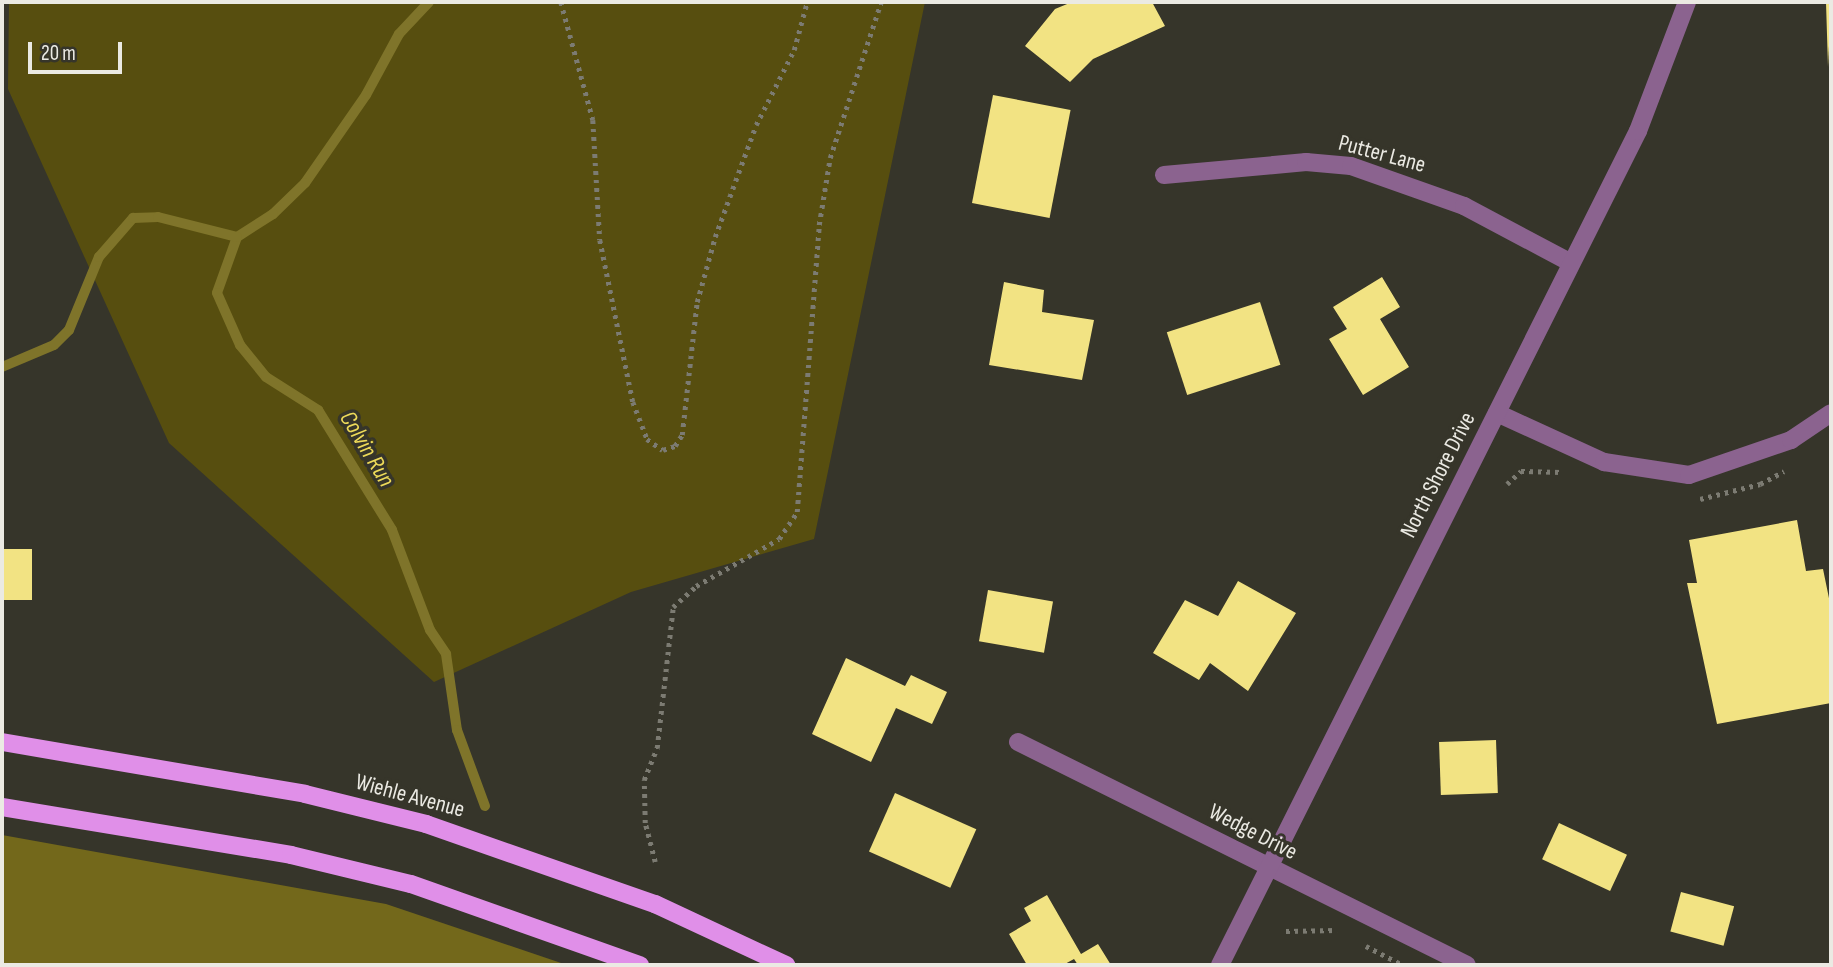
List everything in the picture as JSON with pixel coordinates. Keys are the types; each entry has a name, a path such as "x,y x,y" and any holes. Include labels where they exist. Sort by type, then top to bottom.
{"main road":[{"name":"Wiehle Avenue","path":"2,743 291,791 426,824 655,904 786,965"},
{"path":"2,807 291,855 384,878 522,919 640,965"}],"street":[{"name":"North Shore Drive","path":"1220,965 1638,131 1687,2"},
{"name":"Putter Lane","path":"1164,175 1306,162 1351,166 1464,206 1571,263"},
{"path":"1497,413 1604,462 1689,475 1791,440 1831,412"},
{"name":"Wedge Drive","path":"1018,742 1466,965"}],"path":[{"path":"561,2 593,120 600,240 633,402 647,439 663,450 675,446 682,435 697,302 715,237 756,125 794,50 807,2"},
{"path":"655,862 645,823 644,780 657,748 673,607 696,586 779,538 797,512 828,172 881,2"},
{"path":"1286,931 1334,929 1345,935"},
{"path":"1357,941 1403,965"}],"shaded area":[{"path":"9,2 925,2 814,539 631,592 434,682 169,443 8,89"},
{"path":"2,835 386,904 567,965 2,965"}],"building":[{"path":"1072,2 1152,2 1165,26 1093,59 1070,82 1025,46 1055,9"},
{"path":"1826,2 1831,2 1828,67"},
{"path":"993,95 1071,110 1050,218 972,203"},
{"path":"1382,277 1400,307 1380,319 1409,367 1363,395 1329,339 1347,329 1333,307"},
{"path":"1004,282 1044,290 1042,312 1094,320 1082,380 989,365"},
{"path":"1260,302 1280,365 1187,395 1167,332"},
{"path":"1797,520 1806,571 1823,569 1831,608 1831,703 1717,724 1687,583 1697,583 1689,540"},
{"path":"2,549 32,549 32,600 2,600"},
{"path":"1238,581 1296,613 1248,691 1210,663 1199,680 1153,653 1185,600 1218,616"},
{"path":"988,590 1053,601 1044,653 979,641"},
{"path":"846,658 905,686 911,675 947,692 932,724 896,708 871,762 812,734"},
{"path":"1496,740 1498,793 1441,795 1439,742"},
{"path":"895,793 976,829 950,888 869,851"},
{"path":"1559,823 1627,855 1610,891 1542,859"},
{"path":"1681,892 1734,906 1724,946 1670,932"},
{"path":"1047,895 1081,954 1098,944 1111,965 1078,965 1074,959 1063,965 1027,965 1009,934 1031,921 1024,908"}],"waterway":[{"name":"Colvin Run","path":"429,2 399,34 366,95 305,183 273,214 237,237 217,293 240,345 266,377 318,410 392,530 430,630 446,654 457,730 485,806"},
{"path":"2,367 54,345 69,330 99,257 133,218 158,217 237,237"}]}
